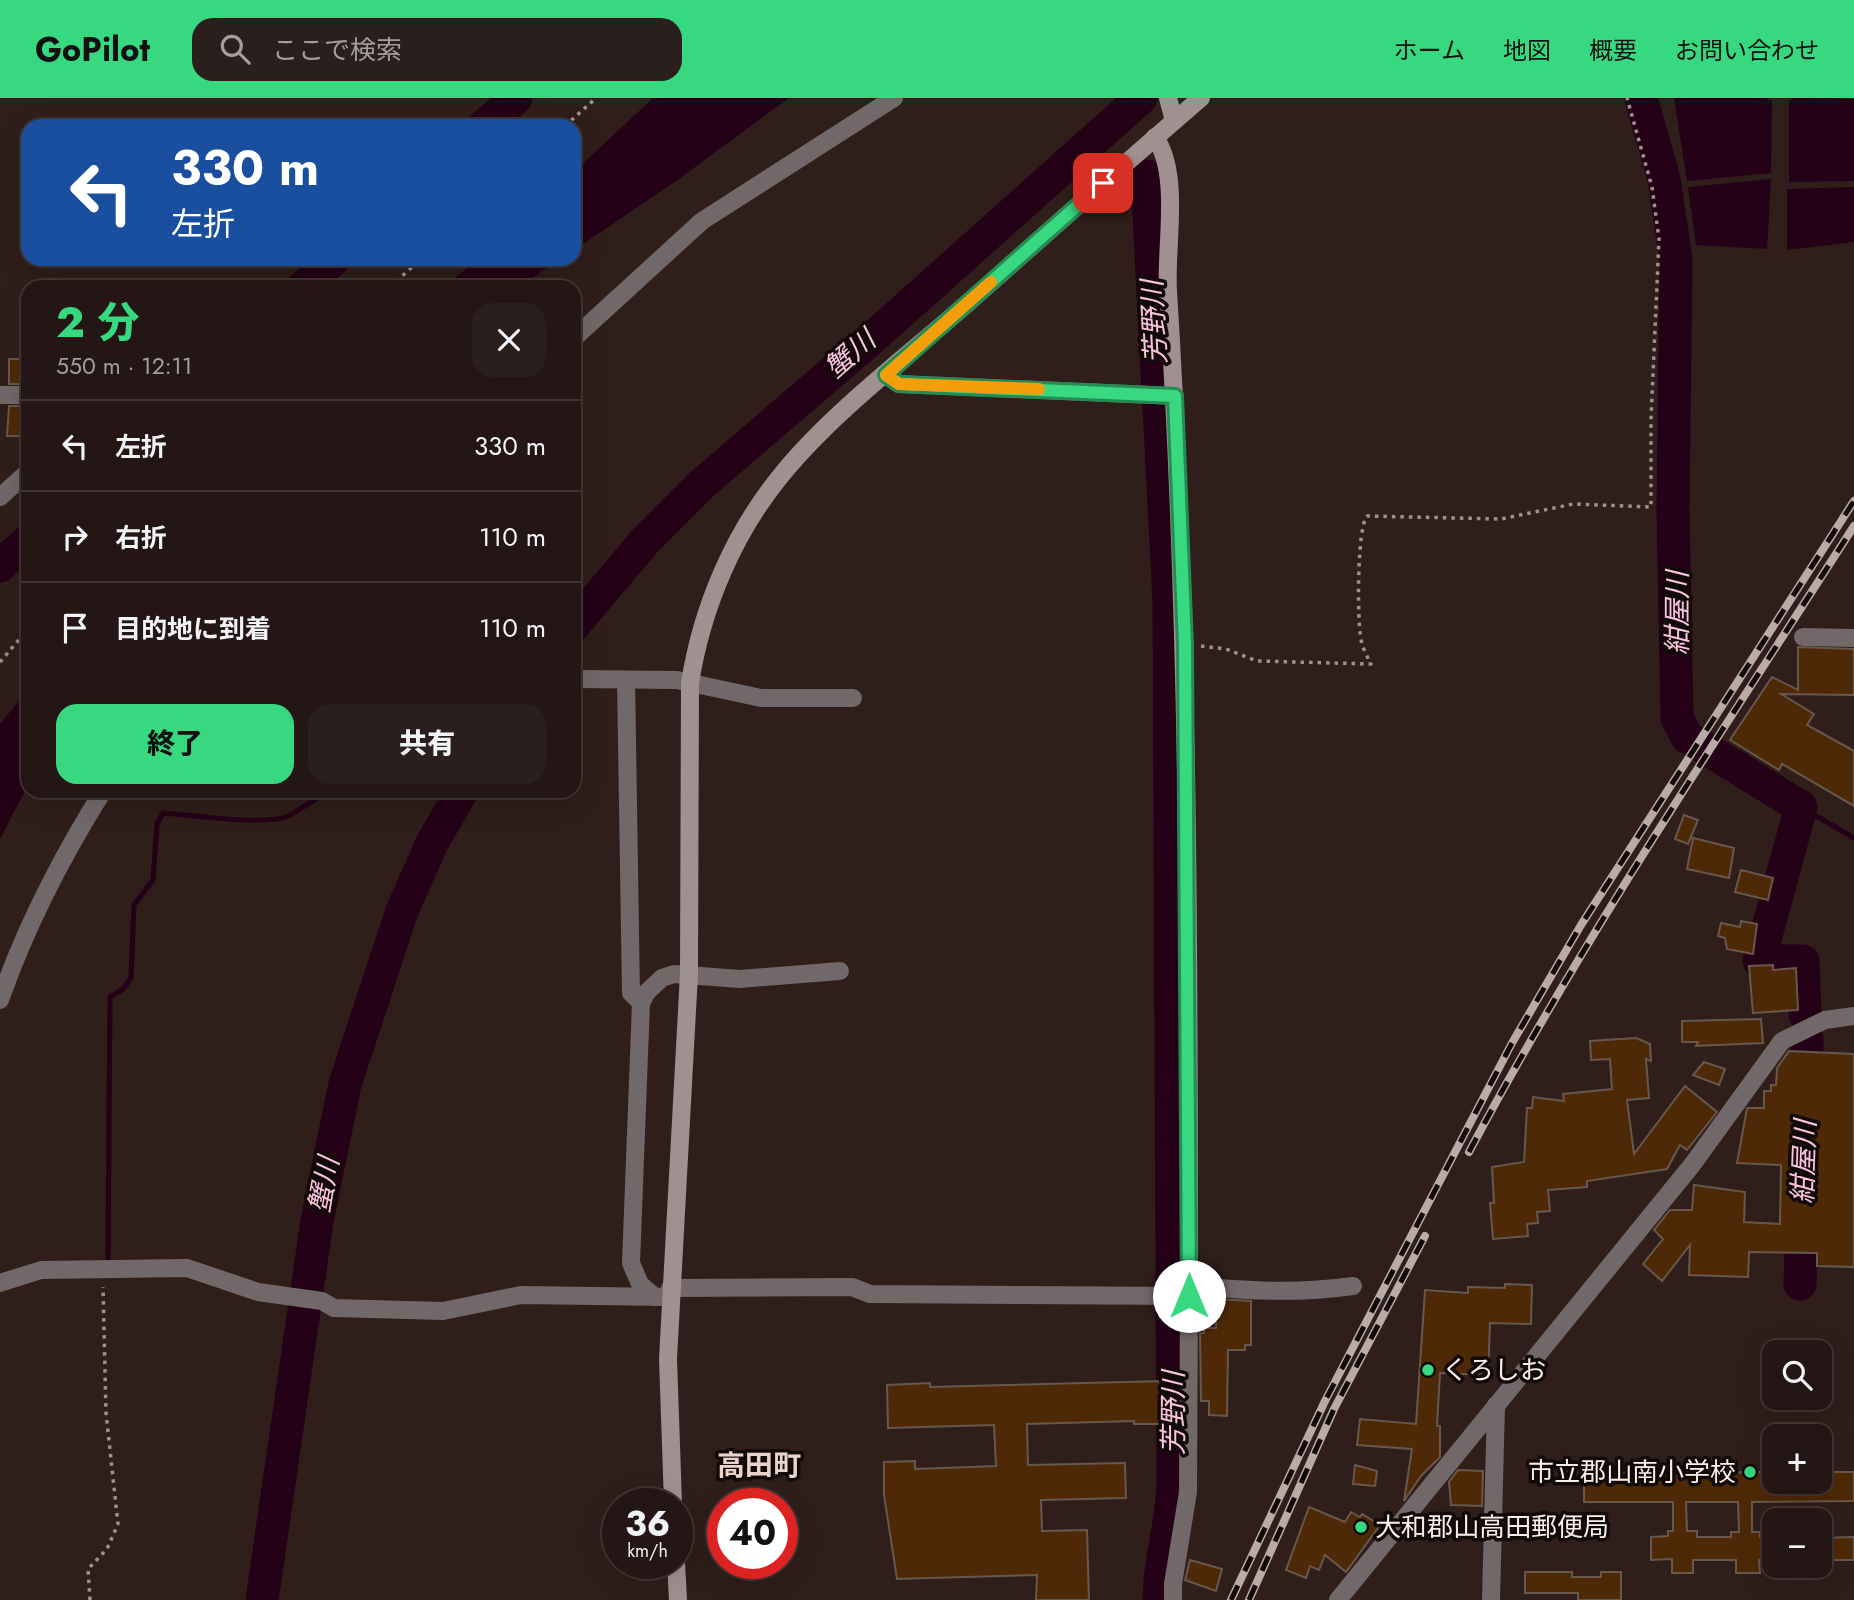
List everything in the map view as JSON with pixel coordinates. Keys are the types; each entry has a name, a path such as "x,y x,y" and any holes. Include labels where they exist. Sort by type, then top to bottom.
{"street":[{"path":"581,332 702,221 894,98"},
{"path":"1168,98 1174,121"},
{"path":"672,1488 665,1294 689,974 691,683 695,651 715,588 744,529 783,472 886,375 1200,98"},
{"path":"1155,137 1165,151 1169,173 1167,276 1175,396 1185,645 1188,1492 1172,1584 1173,1600"},
{"path":"886,375 899,384 1175,396"},
{"path":"0,395 21,395"},
{"path":"3,490 21,477"},
{"path":"1803,637 1854,638"},
{"path":"581,679 691,683 761,698 853,698"},
{"path":"626,680 631,993 641,1003"},
{"path":"0,1000 16,954 46,889 99,798"},
{"path":"665,1294 640,1284 631,1263 641,1003 647,992 662,978 689,974 740,979 841,971"},
{"path":"1338,1600 1692,1165 1782,1041 1825,1020 1854,1016"},
{"path":"0,1283 41,1270 103,1267 187,1268 258,1292 322,1301 334,1308 443,1311 521,1295 665,1294 852,1287 870,1294 1163,1295 1189,1290 1308,1292 1353,1286"},
{"path":"1491,1600 1496,1405"},
{"path":"676,1579 677,1600"}],"path":[{"path":"573,119 596,98"},
{"path":"1185,645 1226,649 1257,661 1371,664 1361,639 1359,550 1362,523 1367,516 1501,519 1573,504 1651,507 1651,419 1659,239 1652,187 1627,98"},
{"path":"398,280 413,266"},
{"path":"0,662 21,637"},
{"path":"90,1600 88,1569 107,1549 118,1524 106,1413 103,1267"}],"shaded area":[{"path":"653,98 789,98 676,181 581,245 581,165"},
{"path":"1674,98 1765,98 1772,101 1771,173 1687,181"},
{"path":"1794,98 1854,99 1854,181 1789,182 1789,101"},
{"path":"1771,179 1767,249 1696,245 1688,187"},
{"path":"1854,187 1854,242 1787,250 1787,189"},
{"path":"470,266 550,266 529,280 452,280"},
{"path":"21,698 21,798 0,839 0,724"}],"building":[{"path":"9,359 21,359 21,384 9,384"},
{"path":"9,406 21,406 21,436 7,436"},
{"path":"1798,647 1854,649 1854,695 1781,694 1814,714 1807,725 1854,751 1854,806 1782,764 1779,770 1730,740 1772,677 1798,690"},
{"path":"1684,815 1698,820 1688,844 1675,839"},
{"path":"1693,838 1734,848 1729,878 1687,869"},
{"path":"1741,870 1773,878 1768,900 1735,892"},
{"path":"1741,921 1757,924 1753,954 1727,949 1725,938 1718,936 1721,923 1740,927"},
{"path":"1773,965 1773,970 1796,968 1798,1010 1753,1013 1749,966"},
{"path":"1761,1019 1763,1043 1696,1046 1698,1042 1682,1042 1682,1021"},
{"path":"1636,1038 1650,1044 1651,1061 1646,1059 1649,1098 1627,1100 1634,1154 1685,1086 1717,1112 1687,1150 1680,1145 1667,1169 1587,1181 1587,1187 1548,1190 1550,1211 1537,1212 1538,1223 1527,1224 1528,1236 1493,1239 1490,1203 1494,1203 1492,1167 1524,1162 1527,1108 1532,1108 1533,1097 1564,1101 1563,1094 1612,1089 1610,1059 1591,1060 1590,1041"},
{"path":"1789,1051 1854,1054 1854,1267 1817,1266 1817,1253 1749,1252 1748,1277 1689,1275 1690,1245 1662,1281 1643,1264 1663,1239 1654,1230 1670,1210 1692,1210 1694,1185 1745,1192 1744,1222 1780,1224 1781,1165 1737,1163 1747,1108 1764,1108 1764,1091 1771,1091 1771,1085 1776,1085 1777,1068"},
{"path":"1704,1062 1725,1069 1719,1085 1693,1075"},
{"path":"1505,1284 1532,1285 1531,1324 1490,1323 1488,1375 1440,1373 1437,1426 1440,1426 1440,1457 1421,1476 1404,1501 1412,1449 1357,1445 1360,1419 1416,1424 1425,1290 1468,1293 1468,1287 1505,1288"},
{"path":"1217,1299 1251,1301 1251,1345 1245,1345 1245,1350 1228,1350 1227,1416 1209,1415 1209,1401 1201,1401 1200,1333 1204,1333 1204,1328 1216,1328"},
{"path":"1163,1381 1165,1424 1134,1424 1134,1421 1027,1424 1028,1465 1125,1463 1126,1498 1041,1500 1042,1531 1087,1530 1089,1600 1036,1600 1037,1575 897,1579 884,1495 884,1462 915,1461 915,1469 996,1466 994,1425 888,1428 887,1385 930,1383 930,1387"},
{"path":"1355,1465 1377,1471 1375,1486 1353,1484"},
{"path":"1458,1470 1483,1471 1482,1506 1451,1505 1449,1482"},
{"path":"1762,1472 1762,1494 1832,1494 1832,1472 1854,1472 1854,1501 1752,1502 1752,1532 1760,1532 1762,1537 1760,1573 1736,1573 1736,1560 1693,1560 1693,1573 1672,1573 1672,1559 1651,1560 1651,1537 1668,1536 1668,1531 1673,1531 1673,1502 1584,1502 1584,1473","holes":["1686,1502 1738,1502 1739,1532 1731,1532 1731,1537 1697,1537 1697,1531 1687,1531"]},
{"path":"1309,1507 1345,1522 1351,1512 1360,1517 1362,1514 1380,1525 1346,1572 1325,1555 1319,1570 1310,1566 1306,1578 1286,1570"},
{"path":"1854,1537 1854,1560 1832,1560 1832,1538"},
{"path":"1190,1560 1222,1569 1216,1591 1185,1580"},
{"path":"1525,1572 1572,1572 1572,1577 1601,1577 1601,1572 1621,1572 1621,1600 1578,1600 1578,1593 1525,1593"}],"waterway":[{"path":"492,119 516,98"},
{"name":"蟹川","path":"581,617 645,541 702,484 870,340 1141,98"},
{"name":"紺屋川","path":"1641,98 1664,179 1676,260 1673,509 1677,718 1687,737 1801,807 1759,961 1803,961 1805,1014"},
{"name":"芳野川","path":"1147,176 1169,601 1173,1485 1159,1600"},
{"path":"311,280 326,266"},
{"path":"0,566 21,547"},
{"path":"108,1261 110,997 123,989 131,978 134,905 153,880 157,824 163,813 238,820 283,818 319,798"},
{"name":"蟹川","path":"262,1600 317,1221 345,1084 402,911 432,843 458,798"},
{"path":"1801,807 1854,838"},
{"name":"紺屋川","path":"1806,1097 1807,1039"},
{"name":"紺屋川","path":"1800,1284 1802,1206"}],"railway":[{"path":"1231,1600 1325,1401 1512,1043 1581,925 1854,501"},
{"path":"1469,1152 1607,913 1854,526"},
{"path":"1249,1600 1334,1409 1425,1236"}],"slow traffic":[{"path":"991,282 886,375 899,384 1039,389"}],"place":[{"name":"くろしお","path":"1428,1370"},
{"name":"市立郡山南小学校","path":"1750,1472"},
{"name":"大和郡山高田郵便局","path":"1361,1527"}],"district":[{"name":"高田町","path":"759,1465"}],"route":[{"path":"1103,183 886,375 899,384 1175,396 1185,645 1189,1296"}]}
